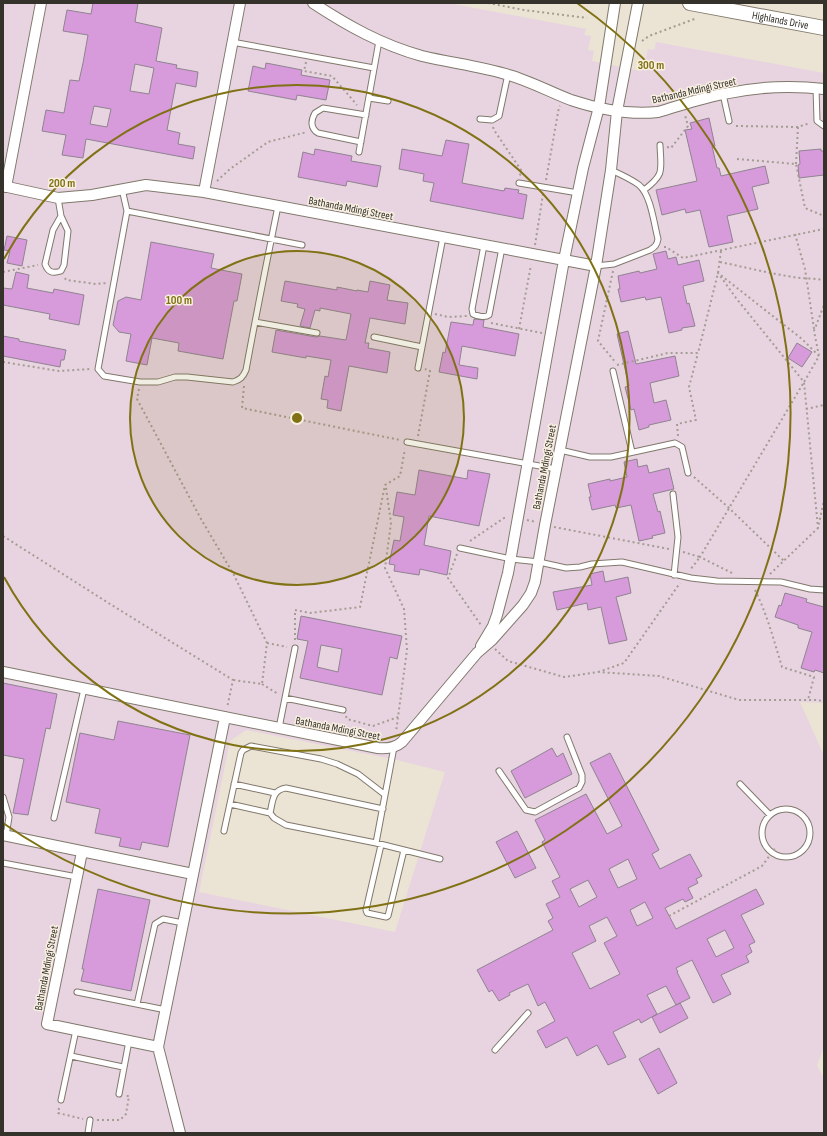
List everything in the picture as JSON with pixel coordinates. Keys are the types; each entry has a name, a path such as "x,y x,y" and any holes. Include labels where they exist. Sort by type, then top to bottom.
{"main road":[{"name":"Highlands Drive","path":"690,3 824,28"}],"street":[{"name":"Bathanda Mdingi Street","path":"41,3 4,186 58,198 92,195 146,185 204,192 596,266"},
{"path":"204,192 240,3"},
{"name":"Bathanda Mdingi Street","path":"313,3 343,23 379,41 423,56 508,74 572,100 599,107 647,113 658,112 723,94 788,86 820,88"},
{"name":"Bathanda Mdingi Street","path":"484,644 497,615 511,559 564,260 583,168 599,107 615,3"},
{"name":"Bathanda Mdingi Street","path":"3,672 378,748 394,747 402,742 484,644 531,594 535,582 596,266 611,170 617,110 638,3"},
{"path":"180,1133 158,1047 225,717"},
{"path":"5,836 193,874"},
{"name":"Bathanda Mdingi Street","path":"82,852 47,1024 158,1047"}],"lane":[{"path":"359,152 379,41"},
{"path":"232,42 374,68"},
{"path":"480,119 492,120 500,113 508,74"},
{"path":"820,88 817,121 824,126"},
{"path":"723,94 729,123"},
{"path":"369,98 388,101"},
{"path":"361,142 318,134 314,130 312,124 313,116 317,110 323,108 366,115"},
{"path":"644,190 656,181 659,176 661,169 660,145"},
{"path":"596,266 614,264 655,248 658,239 648,198 644,190 636,183 611,170"},
{"path":"519,183 578,193"},
{"path":"122,189 127,211 98,369 104,376 140,382 158,382 175,377 233,382 244,376 278,206"},
{"path":"58,198 61,216 68,231 64,265 61,271 55,273 50,272 45,264 53,230 61,216"},
{"path":"127,211 302,245"},
{"path":"418,368 443,237"},
{"path":"484,245 472,309 474,315 487,316 491,311 502,248"},
{"path":"255,322 317,333"},
{"path":"374,337 422,347"},
{"path":"613,371 632,452"},
{"path":"407,442 556,469"},
{"path":"560,450 577,454 611,457 672,443 680,445 683,450 688,473"},
{"path":"673,494 678,537 674,575"},
{"path":"460,548 511,559 572,568 592,564 622,562 633,563 685,577 717,581 781,582 810,589 824,590"},
{"path":"278,728 295,648"},
{"path":"54,818 84,688"},
{"path":"285,698 343,710"},
{"path":"499,771 526,810 535,812 542,809 579,788 582,782 582,775 567,737"},
{"path":"224,831 241,753 243,750 251,746 321,759 337,764 358,774 384,794"},
{"path":"394,747 384,794 379,844 366,910 367,913 386,917 388,916 404,850"},
{"path":"234,784 275,793"},
{"path":"740,784 770,815"},
{"path":"270,813 275,793 277,790 286,788 382,808"},
{"path":"3,798 9,817 5,836"},
{"path":"230,804 270,813 274,818 286,825 379,844 440,859"},
{"path":"784,809 799,813 805,819 809,826 810,834 804,849 791,857 783,857 772,853 764,844 762,836 762,828 770,815 784,809"},
{"path":"3,863 77,877"},
{"path":"137,1004 155,924 163,919 183,923"},
{"path":"77,992 166,1010"},
{"path":"495,1050 528,1013"},
{"path":"61,1100 76,1030"},
{"path":"118,1094 129,1041"},
{"path":"71,1056 124,1067"},
{"path":"88,1133 90,1120"}],"path":[{"path":"488,3 524,10 587,18"},
{"path":"640,43 643,39 649,36 700,16"},
{"path":"307,56 304,71 332,76 366,115"},
{"path":"519,329 545,188 558,107 572,100"},
{"path":"660,145 671,148 688,126 684,112"},
{"path":"492,120 494,130 521,170 519,183"},
{"path":"729,123 798,127 817,121"},
{"path":"798,127 796,164 805,208 824,216"},
{"path":"204,192 230,169 268,142 314,130"},
{"path":"737,159 796,164"},
{"path":"655,248 666,247 683,258 824,229"},
{"path":"795,234 805,269 818,356 700,557 624,663 598,672 564,677 508,662 492,646 484,644 484,629 448,578 460,548 504,518 518,518 545,525 677,550 700,557 750,582 760,601 782,667 814,677 808,700"},
{"path":"680,445 677,424 696,420 689,387 718,272 721,251"},
{"path":"720,262 806,279 824,280"},
{"path":"3,272 45,264"},
{"path":"614,264 610,291 598,341 617,364"},
{"path":"61,271 66,280 96,284 114,282"},
{"path":"718,272 802,339 818,356"},
{"path":"718,272 736,298 804,382 818,528"},
{"path":"814,331 824,306"},
{"path":"428,312 448,317 474,315"},
{"path":"487,316 488,323 551,335"},
{"path":"613,371 617,364 668,353 698,353"},
{"path":"3,362 59,371 98,369"},
{"path":"246,370 242,408 407,442 417,438 430,370 418,368"},
{"path":"140,382 137,399 201,519 234,575 267,643 262,684"},
{"path":"806,409 824,405"},
{"path":"267,643 295,648 295,610 310,613 360,607 386,485 400,476 407,442"},
{"path":"688,473 729,508 784,561"},
{"path":"386,485 391,523 385,568 404,609 407,650 394,747"},
{"path":"769,576 818,528 824,500"},
{"path":"3,536 233,680 262,684 285,698"},
{"path":"598,672 659,676 739,700 824,701"},
{"path":"225,717 233,680"},
{"path":"343,710 347,719 373,726 398,717"},
{"path":"669,916 762,866 776,847"},
{"path":"61,1100 58,1113 90,1120 120,1120 126,1114 130,1096 118,1094"}],"shaded area":[{"path":"3,3 448,3 586,29 584,35 591,36 588,50 594,51 592,61 640,71 641,62 645,63 648,49 653,50 656,42 824,73 824,703 800,702 824,756 824,1047 817,1065 824,1079 824,1133 3,1133","holes":["246,730 397,760 445,772 395,932 199,892 230,741"]}],"building":[{"path":"93,3 138,3 135,22 162,28 156,61 177,65 176,68 198,72 196,87 176,83 167,130 180,133 178,144 195,147 193,159 86,139 83,158 62,155 66,135 42,131 46,110 64,113 70,80 79,81 83,63 88,35 63,31 67,10 91,14","holes":["135,64 154,68 149,94 130,91","94,106 111,109 107,127 90,124"]},
{"path":"266,63 302,70 301,75 330,80 326,100 297,95 296,100 248,91 253,66 265,69"},
{"path":"709,118 715,146 712,146 717,168 719,168 721,176 765,166 769,183 752,187 758,209 727,216 733,242 709,247 700,210 686,213 685,209 662,215 656,190 697,181 685,130 692,129 690,123"},
{"path":"446,140 469,144 462,183 504,191 505,188 519,190 518,193 527,195 523,219 430,201 434,183 423,181 424,174 399,169 402,149 442,156"},
{"path":"315,149 352,156 351,161 381,166 377,187 347,181 346,186 298,177 303,152 314,155"},
{"path":"821,149 821,151 824,151 824,175 799,178 799,151"},
{"path":"7,236 27,240 22,266 7,263 10,251 4,250"},
{"path":"151,242 214,254 211,268 242,274 237,301 234,301 223,359 178,351 179,343 152,338 147,365 126,361 131,334 119,332 113,325 118,301 126,297 141,300"},
{"path":"666,251 668,259 676,257 678,265 699,260 704,281 683,286 687,304 689,303 695,326 682,328 682,330 669,333 661,297 646,300 645,297 621,302 618,289 620,289 618,276 639,271 640,273 657,269 653,254"},
{"path":"16,272 29,275 27,288 53,293 54,289 84,295 79,325 49,319 50,314 3,305 3,288 12,289"},
{"path":"285,281 337,290 337,287 368,292 370,281 390,285 387,300 408,303 405,324 370,318 365,343 369,343 368,348 390,352 387,373 349,366 341,411 327,408 328,400 321,399 325,376 328,377 331,360 306,356 306,358 272,352 276,330 316,337 320,336 346,340 351,314 320,308 320,311 315,310 310,328 300,326 305,309 297,307 298,304 281,301"},
{"path":"474,319 484,320 483,327 519,334 515,356 462,346 459,365 478,368 477,379 439,372 443,352 445,353 451,322 473,325"},
{"path":"628,331 636,364 675,356 679,376 650,383 654,403 666,400 671,420 649,425 649,427 639,430 634,409 631,410 625,387 629,386 617,334"},
{"path":"3,336 19,339 19,341 66,350 64,360 61,360 60,367 3,356"},
{"path":"797,343 812,352 802,367 788,358"},
{"path":"637,459 638,467 647,465 649,473 669,468 674,489 653,494 658,512 660,511 665,533 652,536 653,538 639,541 631,505 616,508 615,505 592,510 588,484 627,477 624,462"},
{"path":"419,470 467,479 468,470 490,474 479,526 429,516 424,545 451,551 447,575 420,569 419,575 394,571 395,565 389,564 394,540 400,541 404,517 393,515 397,492 415,495"},
{"path":"603,571 605,582 628,577 631,593 616,597 627,640 609,644 601,607 588,610 587,603 557,610 553,592 592,585 590,574"},
{"path":"785,593 807,599 806,602 824,607 824,673 801,668 812,632 798,628 798,625 775,617 779,605 781,606"},
{"path":"301,616 402,636 397,659 390,657 382,695 300,678 308,641 297,639","holes":["321,645 342,649 338,672 317,667"]},
{"path":"3,683 57,694 50,729 46,728 28,815 13,813 24,759 3,755"},
{"path":"118,721 190,735 168,847 142,842 140,850 119,846 121,838 95,833 100,809 66,802 80,733 114,740"},
{"path":"552,748 557,757 563,753 572,774 525,798 511,771"},
{"path":"610,753 659,850 652,854 660,869 690,854 702,876 696,879 698,883 688,888 693,898 685,902 683,899 665,908 676,929 756,889 764,904 741,915 755,942 749,945 752,952 746,956 749,962 721,975 731,994 713,1003 692,960 676,968 690,998 676,1005 666,986 647,995 657,1014 641,1023 639,1019 613,1032 626,1057 608,1065 597,1045 577,1056 567,1037 546,1048 537,1031 555,1021 545,1002 538,1006 528,984 509,993 510,995 499,1001 492,990 489,992 477,970 553,930 548,921 553,918 546,904 560,897 552,881 560,877 542,842 545,840 535,820 586,794 607,834 622,826 590,763","holes":["628,859 637,879 618,888 609,869","588,880 597,897 579,907 570,889","645,902 653,918 637,926 630,910","607,917 617,936 604,943 620,974 590,989 572,953 596,941 589,926","725,930 734,948 716,957 707,939"]},
{"path":"517,831 536,868 515,878 496,842"},
{"path":"98,889 150,900 131,991 81,981"},
{"path":"680,1003 688,1018 660,1033 652,1017"},
{"path":"659,1048 677,1083 658,1094 639,1059"}]}
